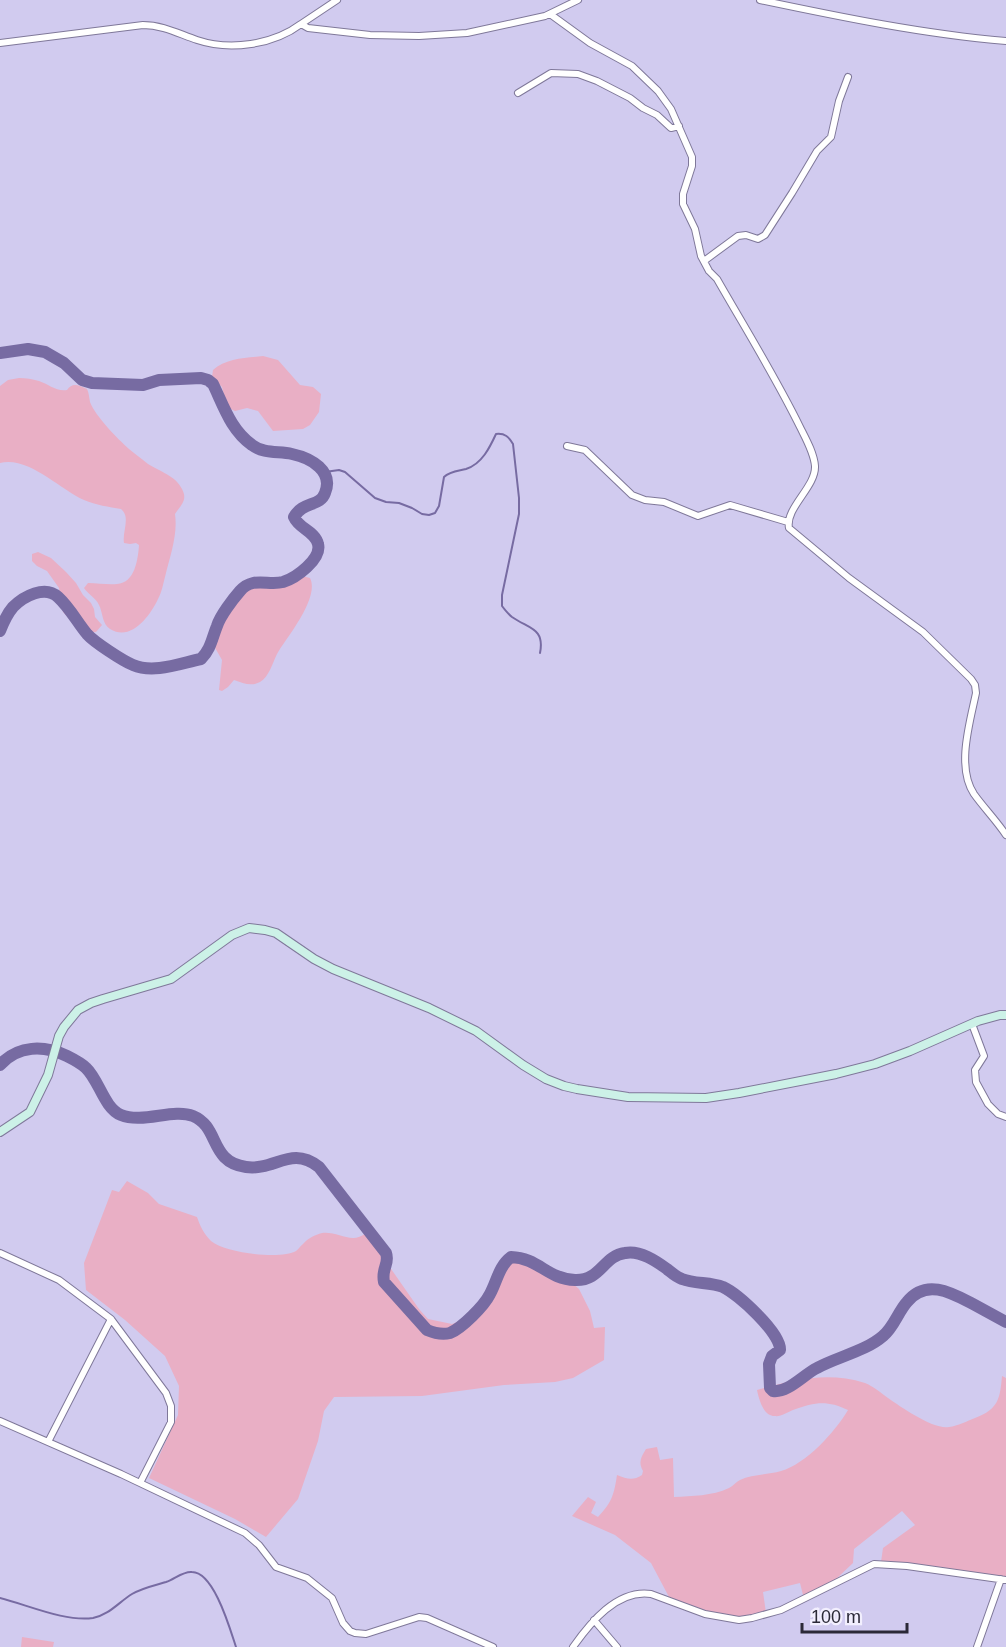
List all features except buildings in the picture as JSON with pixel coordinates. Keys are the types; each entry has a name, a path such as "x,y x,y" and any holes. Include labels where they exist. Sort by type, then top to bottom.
{"street":[{"path":"0,43 152,25 206,43 233,45 267,41 292,31 337,0"},
{"path":"301,24 309,28 360,35 419,36 467,33 550,14 579,0"},
{"path":"760,0 854,20 1006,42"},
{"path":"550,14 590,43 641,73 671,109 692,157 692,166 683,194 683,204 695,229 699,251 786,399 806,439 815,465 812,479 788,522 789,528 849,578 923,632 971,679 975,685 975,693 965,753 968,781 973,792 1006,835"},
{"path":"518,93 551,73 578,74 630,98 657,115 671,128 679,126"},
{"path":"704,261 738,236 746,235 758,239 765,235 817,151 831,137 841,95 848,77"},
{"path":"567,446 585,450 632,495 641,500 660,501 698,516 730,505 788,522"},
{"path":"0,1132 30,1112 45,1083 64,1026 78,1010 113,996 171,978 231,935 249,928 276,933 333,969 429,1008 476,1031 523,1065 546,1078 564,1086 628,1097 706,1098 836,1074 875,1064 910,1051 989,1017 1006,1015"},
{"path":"972,1024 984,1056 975,1070 976,1082 992,1108 998,1114 1006,1117"},
{"path":"0,1253 59,1280 111,1319 166,1393 171,1406 171,1422 140,1483"},
{"path":"48,1442 111,1319"},
{"path":"0,1421 246,1533 276,1566 307,1578 332,1598 343,1623 350,1631 366,1634 419,1617 427,1617 493,1647"},
{"path":"573,1647 594,1620 613,1603 633,1595 646,1593 705,1614 734,1620 752,1618 792,1605 874,1564 1004,1579 977,1647"},
{"path":"594,1620 617,1647"}],"shaded area":[{"path":"263,356 278,360 300,385 313,387 321,394 319,412 310,425 303,429 273,431 258,411 247,408 235,411 227,407 222,387 212,377 213,370 230,361"},
{"path":"19,378 39,381 60,390 67,390 76,385 87,389 93,408 113,433 148,464 176,481 184,493 184,499 175,514 174,538 160,594 150,613 132,630 118,632 107,627 98,603 84,588 88,583 123,583 132,575 139,545 124,543 126,520 124,512 121,509 84,500 22,464 0,463 0,386 8,380"},
{"path":"38,552 51,558 66,572 91,603 95,617 102,625 96,632 83,633 63,612 59,588 47,571 32,561 32,554"},
{"path":"302,576 310,578 312,586 307,606 277,654 266,677 253,684 234,680 222,691 219,690 222,660 214,646 214,625 219,610 230,597 239,595 245,588 264,585 284,586"},
{"path":"127,1181 148,1193 159,1204 197,1217 202,1230 211,1241 240,1252 266,1255 289,1254 296,1251 309,1238 322,1233 355,1238 366,1233 428,1319 452,1324 478,1314 495,1296 501,1269 518,1257 541,1261 579,1289 590,1311 594,1328 605,1327 604,1360 573,1378 555,1382 504,1385 422,1396 334,1397 324,1411 318,1441 298,1499 266,1537 235,1519 149,1478 178,1415 179,1386 165,1356 125,1320 86,1290 84,1263 112,1190 119,1192"},
{"path":"1002,1376 1006,1378 1006,1584 881,1562 883,1548 915,1525 902,1511 854,1549 853,1563 834,1581 804,1599 800,1583 763,1592 766,1613 729,1618 701,1615 669,1597 651,1563 615,1535 572,1516 588,1497 596,1502 591,1513 598,1517 612,1498 617,1475 630,1479 642,1475 641,1460 646,1449 657,1447 660,1460 673,1458 674,1497 709,1494 729,1488 745,1478 781,1471 800,1462 828,1437 848,1410 821,1403 775,1416 767,1413 762,1406 757,1390 810,1378 851,1379 871,1386 927,1422 949,1427 983,1415 994,1407 999,1397"},
{"path":"22,1637 54,1642 53,1647 21,1647"}],"waterway":[{"path":"0,353 28,349 45,352 64,363 82,380 92,383 143,385 159,380 201,378 208,380 213,384 233,425 245,439 261,450 292,454 313,462 324,472 327,485 323,497 302,508 294,517 318,544 318,550 312,562 301,572 283,582 255,583 245,586 224,613 201,659 158,668 133,665 91,637 62,601 47,592 35,593 13,607 0,631"},
{"path":"325,472 339,470 345,472 375,498 399,503 429,515 435,513 439,506 446,475 472,467 477,463 496,434 508,437 513,444 519,514 502,595 502,606 512,617 538,634 541,645 540,653"},
{"path":"0,1065 7,1058 23,1050 40,1049 58,1052 82,1064 91,1073 110,1106 121,1115 139,1118 176,1114 193,1116 202,1121 220,1152 234,1164 256,1167 291,1158 300,1158 319,1167 386,1253 384,1282 427,1330 435,1333 450,1333 472,1316 487,1299 501,1269 511,1257 521,1258 557,1276 575,1280 591,1277 618,1255 631,1252 648,1257 682,1279 723,1287 758,1315 774,1334 780,1350 772,1356 769,1364 770,1388 773,1391 784,1389 817,1368 876,1341 890,1328 907,1302 922,1291 931,1289 948,1292 1006,1322"},
{"path":"0,1598 71,1618 93,1618 109,1611 136,1592 192,1572 200,1574 214,1591 236,1647"}]}
